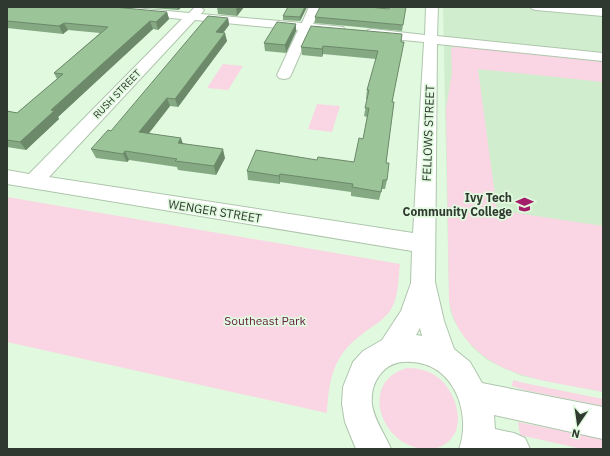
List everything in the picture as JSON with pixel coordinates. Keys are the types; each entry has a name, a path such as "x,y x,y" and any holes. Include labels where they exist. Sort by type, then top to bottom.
{"street":[{"path":"87,7 196,12 306,27 603,56"},
{"path":"284,75 315,7"},
{"name":"FELLOWS STREET","path":"432,7 423,244 423,282 435,338 444,358"},
{"path":"543,7 603,12"},
{"name":"RUSH STREET","path":"34,181 196,12"},
{"name":"WENGER STREET","path":"7,177 423,244"},
{"name":"FELLOWS STREET","path":"392,349 412,317 423,282"},
{"path":"375,449 365,434 357,412 357,393 363,372 380,354 392,349 406,346 423,348 444,358 460,372 473,396 480,420 477,445 514,449"},
{"path":"473,396 603,423"}],"shaded area":[{"name":"Ivy Tech Community College","path":"443,7 517,7 603,14 603,392 522,376 503,368 487,360 472,347 454,321 450,310 449,300"}],"green space":[{"path":"460,46 603,62 603,82 478,69 497,210 603,226 603,392 547,382 511,371 479,353 466,339 455,321 449,300 446,108 452,73 451,48"},
{"path":"223,64 243,66 228,90 207,88"},
{"path":"317,104 340,106 332,132 308,129"},
{"name":"Southeast Park","path":"7,197 400,264 398,288 393,306 387,315 352,343 338,360 331,379 327,413 7,342"},
{"path":"407,368 433,374 446,386 455,401 458,418 457,427 449,441 436,448 427,449 411,446 398,438 388,427 381,414 379,400 383,387 392,376"},
{"path":"513,380 603,399 603,406 524,390 512,386"},
{"path":"518,422 603,439 603,449 582,449 520,435"}],"building":[{"path":"7,7 114,7 167,12 156,22 150,21 51,110 54,111 20,142 7,140 7,111 17,113 63,74 54,73 108,27 64,23 59,26 7,21"},
{"path":"288,7 305,7 300,17 283,16"},
{"path":"320,7 369,7 389,9 389,7 406,7 403,25 315,17"},
{"path":"208,16 228,18 216,32 225,33 175,99 167,98 139,132 181,138 178,143 223,149 214,166 175,161 177,159 125,151 123,154 91,149 108,130 111,131"},
{"path":"277,22 296,24 285,45 264,43"},
{"path":"311,26 402,34 401,42 404,42 392,102 394,102 386,163 389,163 387,180 383,180 381,192 352,187 353,184 247,171 256,150 317,160 318,157 354,162 359,138 363,139 369,108 365,108 369,90 367,90 378,51 323,46 322,49 301,47"}],"place":[{"name":"Ivy Tech Community College","path":"525,204"}]}
